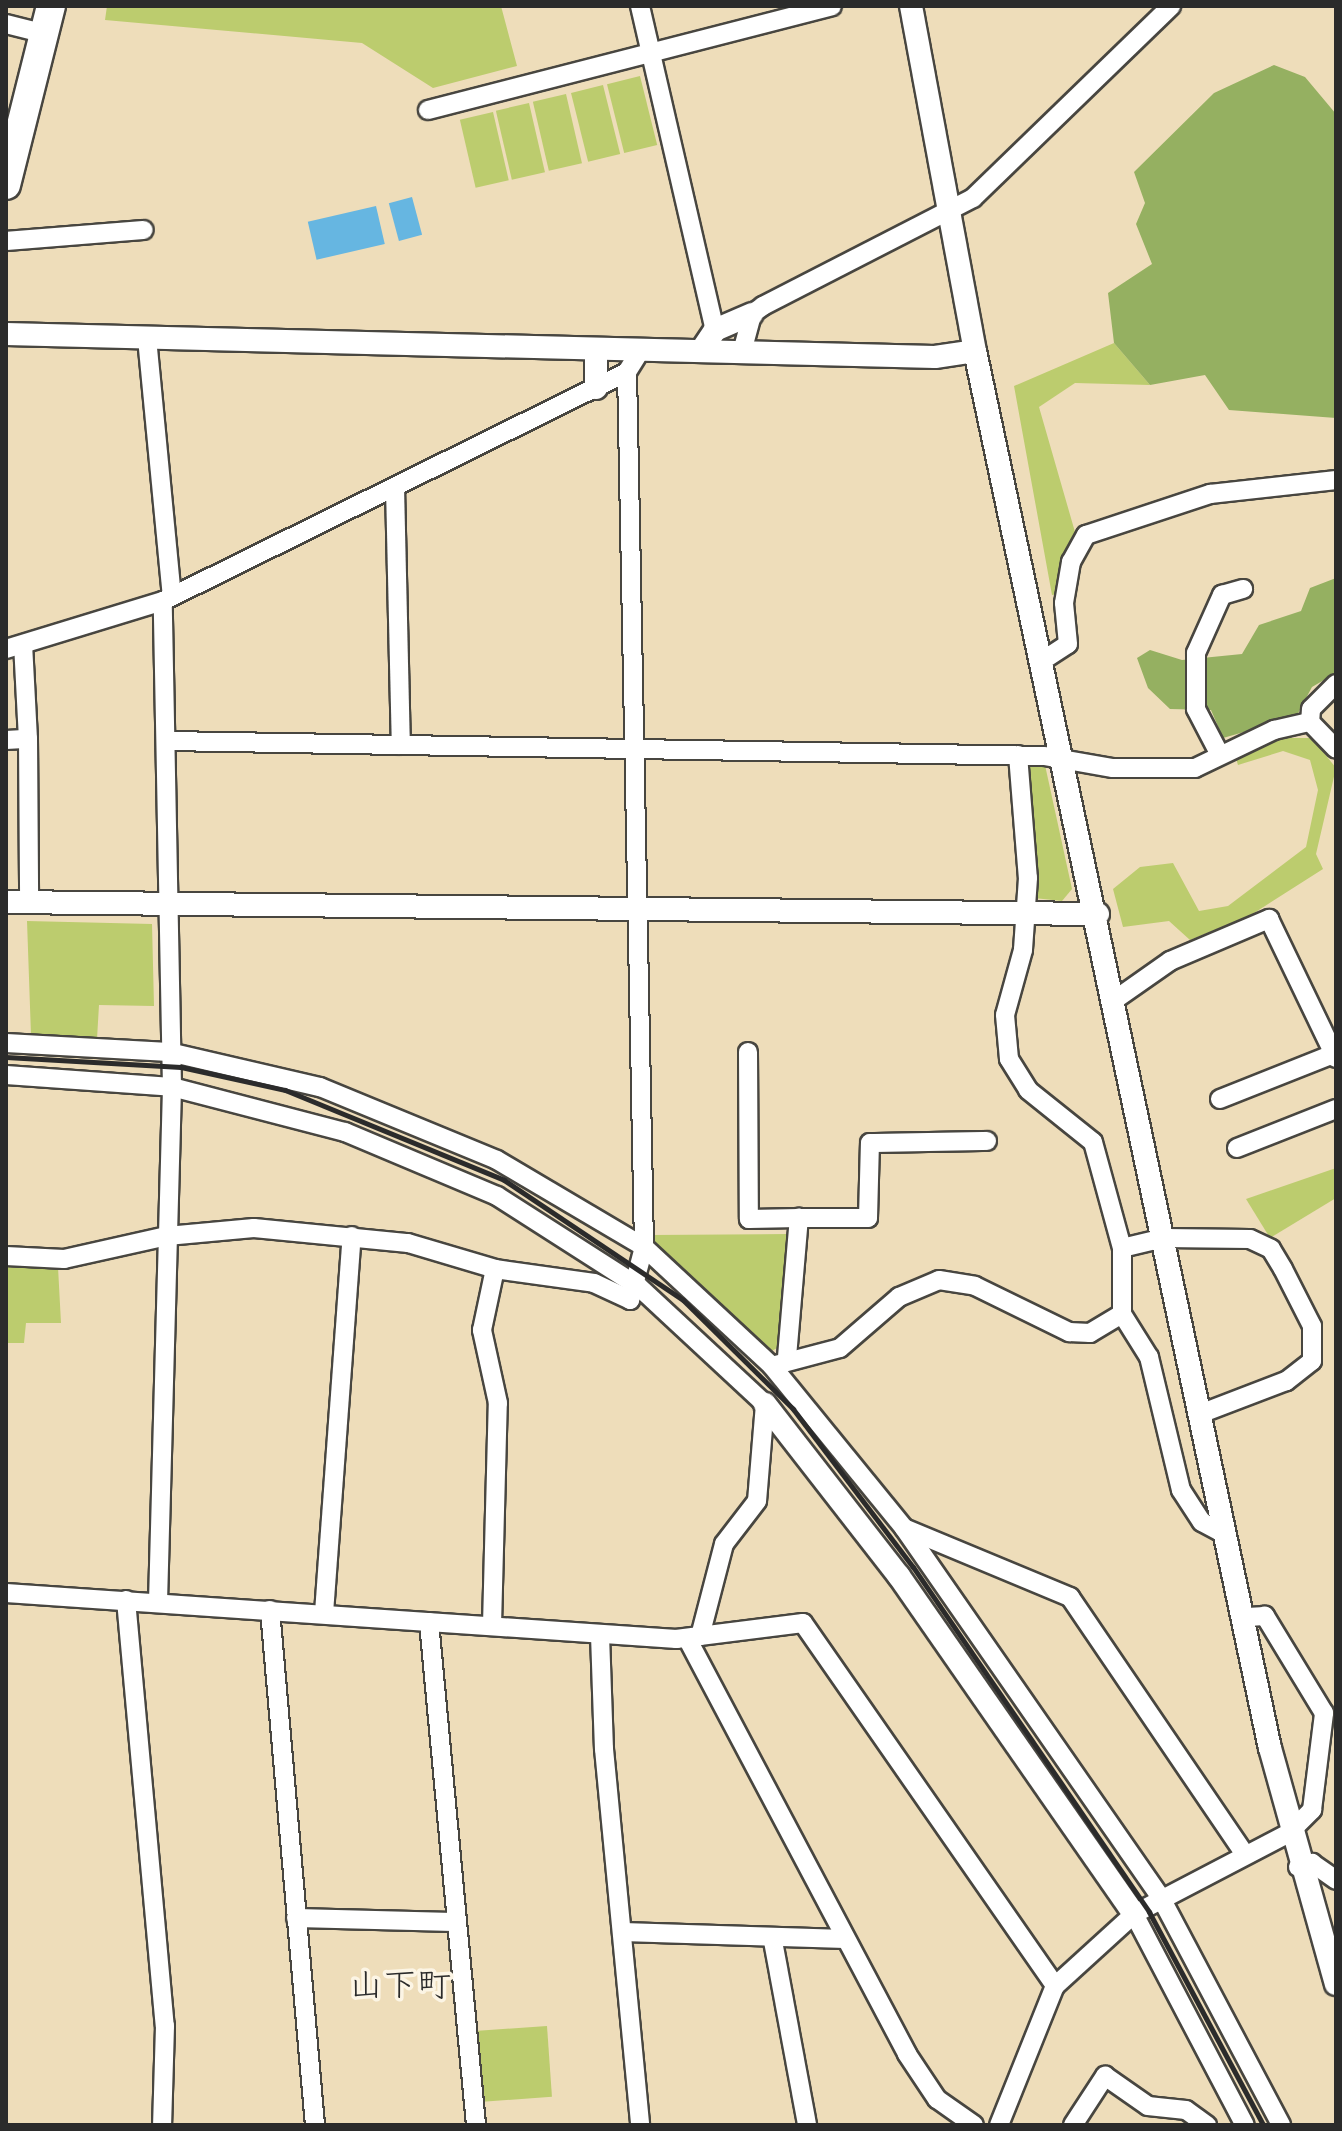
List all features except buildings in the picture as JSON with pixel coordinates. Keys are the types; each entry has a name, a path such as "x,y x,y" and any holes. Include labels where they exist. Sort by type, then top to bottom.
{"main road":[{"path":"6,185 47,19"}],"street":[{"path":"640,6 715,330"},
{"path":"428,110 832,6"},
{"path":"911,6 975,351 1045,659 1289,1833 1336,1984"},
{"path":"701,351 715,330 950,216 1171,6"},
{"path":"6,24 47,19"},
{"path":"6,241 144,230"},
{"path":"742,352 752,314"},
{"path":"6,334 935,357 975,351"},
{"path":"147,338 168,598 169,1052 172,1087 158,1602"},
{"path":"596,349 596,388"},
{"path":"29,902 28,739 14,647 168,598 627,372 641,350"},
{"path":"6,1256 64,1259 167,1236 254,1228 352,1236 495,1269 564,1275 630,1300 638,1286 644,1247 627,372"},
{"path":"1045,659 1068,644 1064,603 1071,562 1086,535 1210,494 1336,480"},
{"path":"395,487 401,745"},
{"path":"1220,755 1196,709 1196,653 1222,595 1243,589"},
{"path":"1336,684 1311,709 1310,722 1336,749"},
{"path":"167,741 1018,755 1195,768 1220,755 1310,722"},
{"path":"6,740 28,739"},
{"path":"1018,755 1026,918 1005,1015 1009,1059 1028,1090 1093,1142 1122,1248 1122,1314 1149,1357 1181,1490 1202,1522 1225,1534"},
{"path":"6,902 1026,918 1098,914"},
{"path":"1116,999 1170,961 1269,919 1335,1055 1220,1099"},
{"path":"6,1043 169,1052 400,1114 497,1160 644,1247 780,1362 904,1528 1161,1898 1281,2125"},
{"path":"748,1052 749,1219 868,1218 870,1143 987,1141"},
{"path":"6,1075 172,1087 260,1105 425,1162 497,1196 638,1286 765,1404 899,1576 1134,1914 1245,2125"},
{"path":"1237,1148 1336,1109"},
{"path":"780,1362 799,1218"},
{"path":"324,1613 352,1236"},
{"path":"1122,1248 1164,1238 1250,1239 1271,1249 1312,1326 1312,1361 1286,1381 1200,1414"},
{"path":"492,1625 498,1403 482,1330 495,1269"},
{"path":"780,1362 798,1361 840,1348 899,1297 939,1280 975,1286 1069,1332 1090,1333 1122,1314"},
{"path":"765,1404 757,1501 724,1544 694,1637 844,1939 937,2099 974,2125"},
{"path":"904,1528 1070,1597 1244,1853"},
{"path":"6,1593 324,1613 600,1635 694,1637 803,1623 1055,1986"},
{"path":"126,1600 165,2026 162,2125"},
{"path":"270,1610 315,2125"},
{"path":"999,2125 1055,1986 1134,1914 1244,1853 1289,1833 1312,1810 1324,1713 1265,1616 1243,1617"},
{"path":"429,1622 454,1922 476,2125"},
{"path":"600,1635 640,2125"},
{"path":"1298,1867 1312,1863 1336,1880"},
{"path":"296,1918 454,1922"},
{"path":"624,1932 773,1941 844,1939"},
{"path":"773,1941 807,2125"},
{"path":"1073,2125 1105,2076 1148,2106 1186,2110 1207,2125"}],"green space":[{"path":"107,6 501,6 517,66 433,88 362,43 105,20"},
{"path":"1274,65 1305,77 1336,114 1336,418 1229,410 1205,375 1150,385 1114,343 1108,293 1152,264 1136,224 1145,203 1134,172 1214,93"},
{"path":"640,76 657,145 624,153 607,84"},
{"path":"603,85 620,154 588,162 571,93"},
{"path":"566,94 582,163 549,171 533,102"},
{"path":"529,103 545,172 512,180 496,111"},
{"path":"493,112 509,180 476,188 460,120"},
{"path":"1114,343 1150,385 1075,383 1039,407 1075,532 1059,594 1052,595 1014,386"},
{"path":"1336,578 1336,673 1312,687 1296,717 1223,738 1211,710 1170,709 1148,688 1137,658 1150,650 1182,660 1242,654 1259,625 1301,611 1310,588"},
{"path":"1286,738 1312,738 1336,768 1316,854 1323,869 1251,915 1190,940 1169,921 1123,927 1113,889 1140,867 1173,863 1199,911 1228,906 1306,847 1318,790 1310,760 1283,751 1238,765 1235,755"},
{"path":"1045,765 1072,889 1062,901 1034,898 1026,766"},
{"path":"27,921 152,924 154,1006 99,1005 97,1039 31,1035"},
{"path":"1336,1168 1336,1198 1270,1238 1246,1199"},
{"path":"788,1234 779,1347 768,1353 652,1246 651,1235"},
{"path":"6,1265 58,1267 61,1323 26,1323 24,1343 6,1343"},
{"path":"547,2026 552,2097 476,2102 471,2031"}],"water":[{"path":"412,197 422,235 399,241 389,203"},
{"path":"376,206 385,244 317,260 308,222"}],"railway":[{"path":"6,1057 181,1067 285,1090 504,1180 683,1300 793,1409 913,1567 1149,1912 1263,2125"}],"district":[{"name":"山下町","path":"400,1987"}]}
